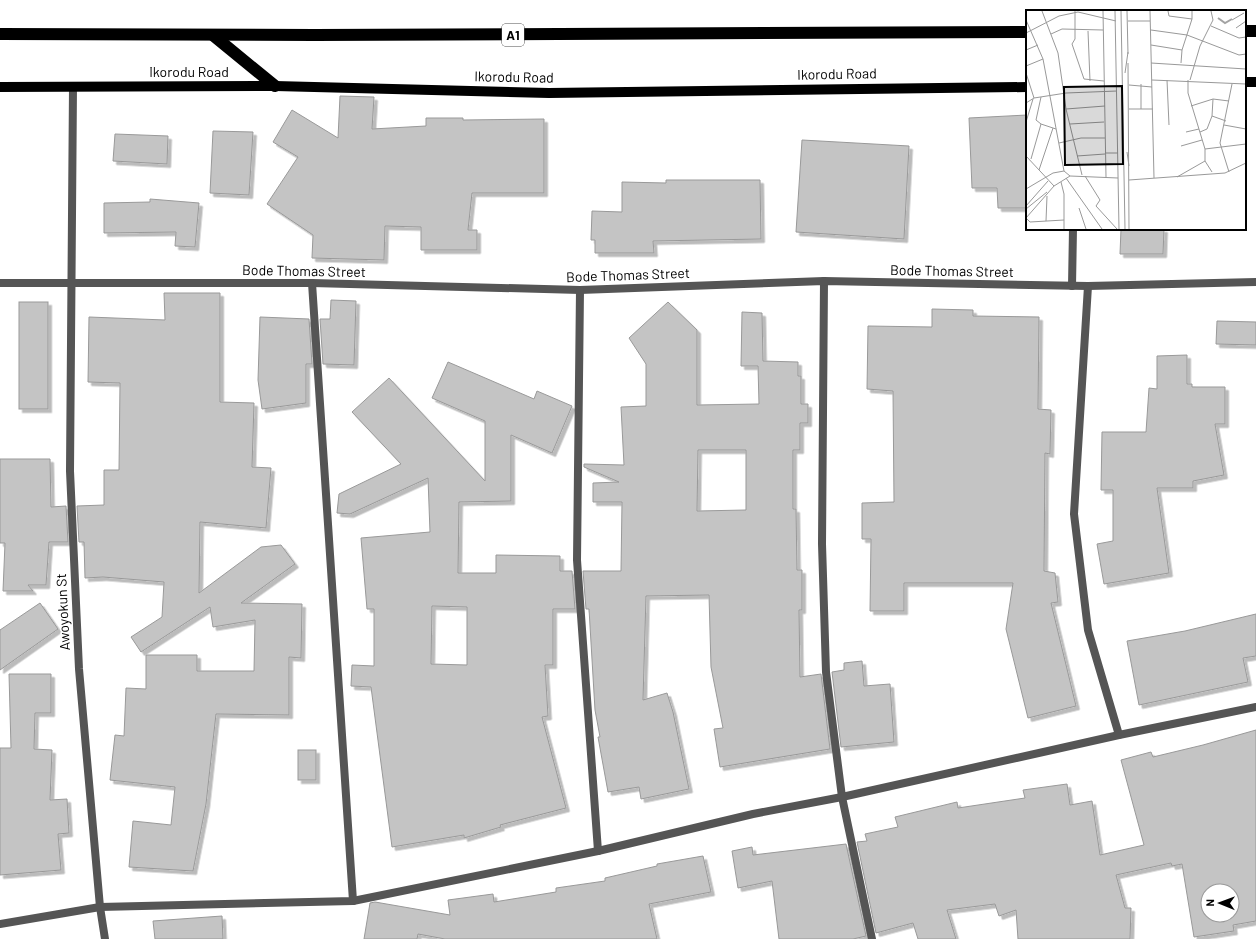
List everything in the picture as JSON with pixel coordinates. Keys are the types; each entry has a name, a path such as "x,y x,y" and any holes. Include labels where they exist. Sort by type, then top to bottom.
{"highway":[{"name":"A1","path":"0,34 214,36 1026,32"},
{"path":"214,36 275,86"}],"main road":[{"name":"Ikorodu Road","path":"0,87 73,88 275,86 549,94 1026,87"}],"street":[{"name":"Awoyokun St","path":"73,88 70,471 78,661 100,907 105,939"},
{"path":"1072,286 1073,230"},
{"name":"Bode Thomas Street","path":"0,283 312,283 580,290 824,281 1072,286 1256,282"},
{"path":"824,281 822,544 826,672 842,797 872,939"},
{"path":"312,283 353,901"},
{"path":"1088,286 1074,514 1088,630 1119,735"},
{"path":"580,290 577,560 598,851"},
{"path":"0,924 100,907 353,901 598,851 754,814 842,797 1119,735 1256,707"}],"building":[{"path":"340,96 374,97 372,129 426,126 426,118 463,118 463,120 544,119 544,193 472,193 468,230 477,230 477,250 421,250 421,227 385,226 384,260 312,258 313,235 267,204 298,157 273,142 292,110 338,138"},
{"path":"1026,115 1026,208 998,208 997,188 972,188 969,118"},
{"path":"213,131 253,132 249,195 210,193"},
{"path":"115,134 168,136 167,164 113,161"},
{"path":"802,140 909,146 904,239 796,232"},
{"path":"666,180 760,180 761,239 653,241 654,253 595,253 595,240 591,240 592,211 622,212 622,182 666,183"},
{"path":"150,199 199,203 195,247 175,246 176,232 104,233 104,203 150,202"},
{"path":"1121,230 1164,230 1163,254 1120,254"},
{"path":"164,293 220,293 220,402 254,403 252,467 271,468 266,528 200,522 199,593 261,547 281,545 295,564 241,603 302,604 301,658 289,657 289,715 216,714 206,804 193,871 129,867 133,821 171,825 175,787 110,780 115,735 124,736 126,688 146,689 146,655 197,655 197,671 254,671 255,620 213,627 210,607 141,652 131,637 162,617 164,582 103,577 85,578 84,542 79,542 77,506 104,505 104,470 119,470 120,383 88,382 89,317 165,320"},
{"path":"331,300 356,301 354,365 323,364 320,319 330,319"},
{"path":"19,302 48,302 48,409 19,409"},
{"path":"668,302 697,330 697,405 759,404 758,366 741,366 742,312 762,313 763,361 798,362 798,376 801,376 801,404 808,404 808,423 800,423 800,450 793,450 793,509 796,509 797,570 802,570 802,610 799,610 800,677 821,674 830,749 720,767 714,729 723,728 711,667 709,595 646,596 643,700 667,693 673,712 689,789 641,799 639,787 608,792 598,737 600,737 595,710 589,609 586,609 583,571 621,571 622,502 593,502 593,483 619,482 584,467 584,464 624,465 621,407 646,406 646,364 629,338","holes":["698,450 746,450 746,510 697,511"]},
{"path":"932,309 973,310 973,316 1039,317 1038,409 1051,410 1050,454 1045,453 1044,571 1055,573 1058,602 1051,603 1076,706 1028,718 1006,629 1013,583 904,583 904,611 870,611 871,539 862,539 862,503 894,502 893,391 867,389 868,326 932,327"},
{"path":"260,317 309,319 312,364 306,364 306,403 262,409 258,380"},
{"path":"1217,321 1256,322 1256,345 1216,344"},
{"path":"1187,355 1187,384 1192,384 1192,387 1225,387 1225,424 1215,424 1224,475 1193,481 1193,488 1157,488 1169,573 1104,584 1097,544 1113,541 1113,490 1101,490 1102,432 1146,432 1149,388 1157,389 1157,356"},
{"path":"448,362 534,399 537,391 572,406 552,453 511,435 511,501 459,502 458,573 496,573 496,555 560,556 560,571 572,571 575,609 553,609 553,665 545,665 548,716 542,717 566,808 500,825 501,827 464,838 464,835 392,847 371,687 351,686 352,665 374,666 374,609 367,609 361,538 430,532 428,478 350,514 337,513 339,494 401,464 352,412 389,378 485,481 485,421 432,398","holes":["432,606 467,607 467,665 431,664"]},
{"path":"0,459 50,459 51,507 66,506 68,542 49,542 46,585 28,585 33,591 3,591 5,543 0,543"},
{"path":"40,603 58,629 0,670 0,630"},
{"path":"1256,614 1256,656 1243,658 1248,682 1139,705 1127,641 1185,631"},
{"path":"862,661 864,686 890,684 894,742 841,747 832,672 844,670 844,663"},
{"path":"9,674 51,674 51,713 35,713 34,749 52,750 50,800 67,799 69,833 58,834 61,870 0,875 0,748 11,748"},
{"path":"1256,730 1256,921 1233,925 1234,931 1194,937 1182,864 1172,866 1171,863 1116,875 1125,908 1131,908 1130,939 1018,939 1016,910 999,916 995,904 947,910 956,939 918,939 913,923 876,933 857,842 867,841 865,834 898,827 895,817 957,802 958,808 1025,798 1023,790 1067,784 1070,805 1092,801 1100,855 1144,845 1121,760 1151,752 1153,757"},
{"path":"298,750 316,750 316,780 298,780"},
{"path":"846,844 866,936 853,939 779,939 772,881 738,888 732,851 752,847 753,855"},
{"path":"703,856 711,892 649,904 657,939 445,939 418,934 417,939 364,939 370,903 375,902 450,915 448,900 493,894 494,902 556,892 556,888 605,881 605,878 657,866 657,864"},
{"path":"222,916 223,939 155,939 153,921"}]}
